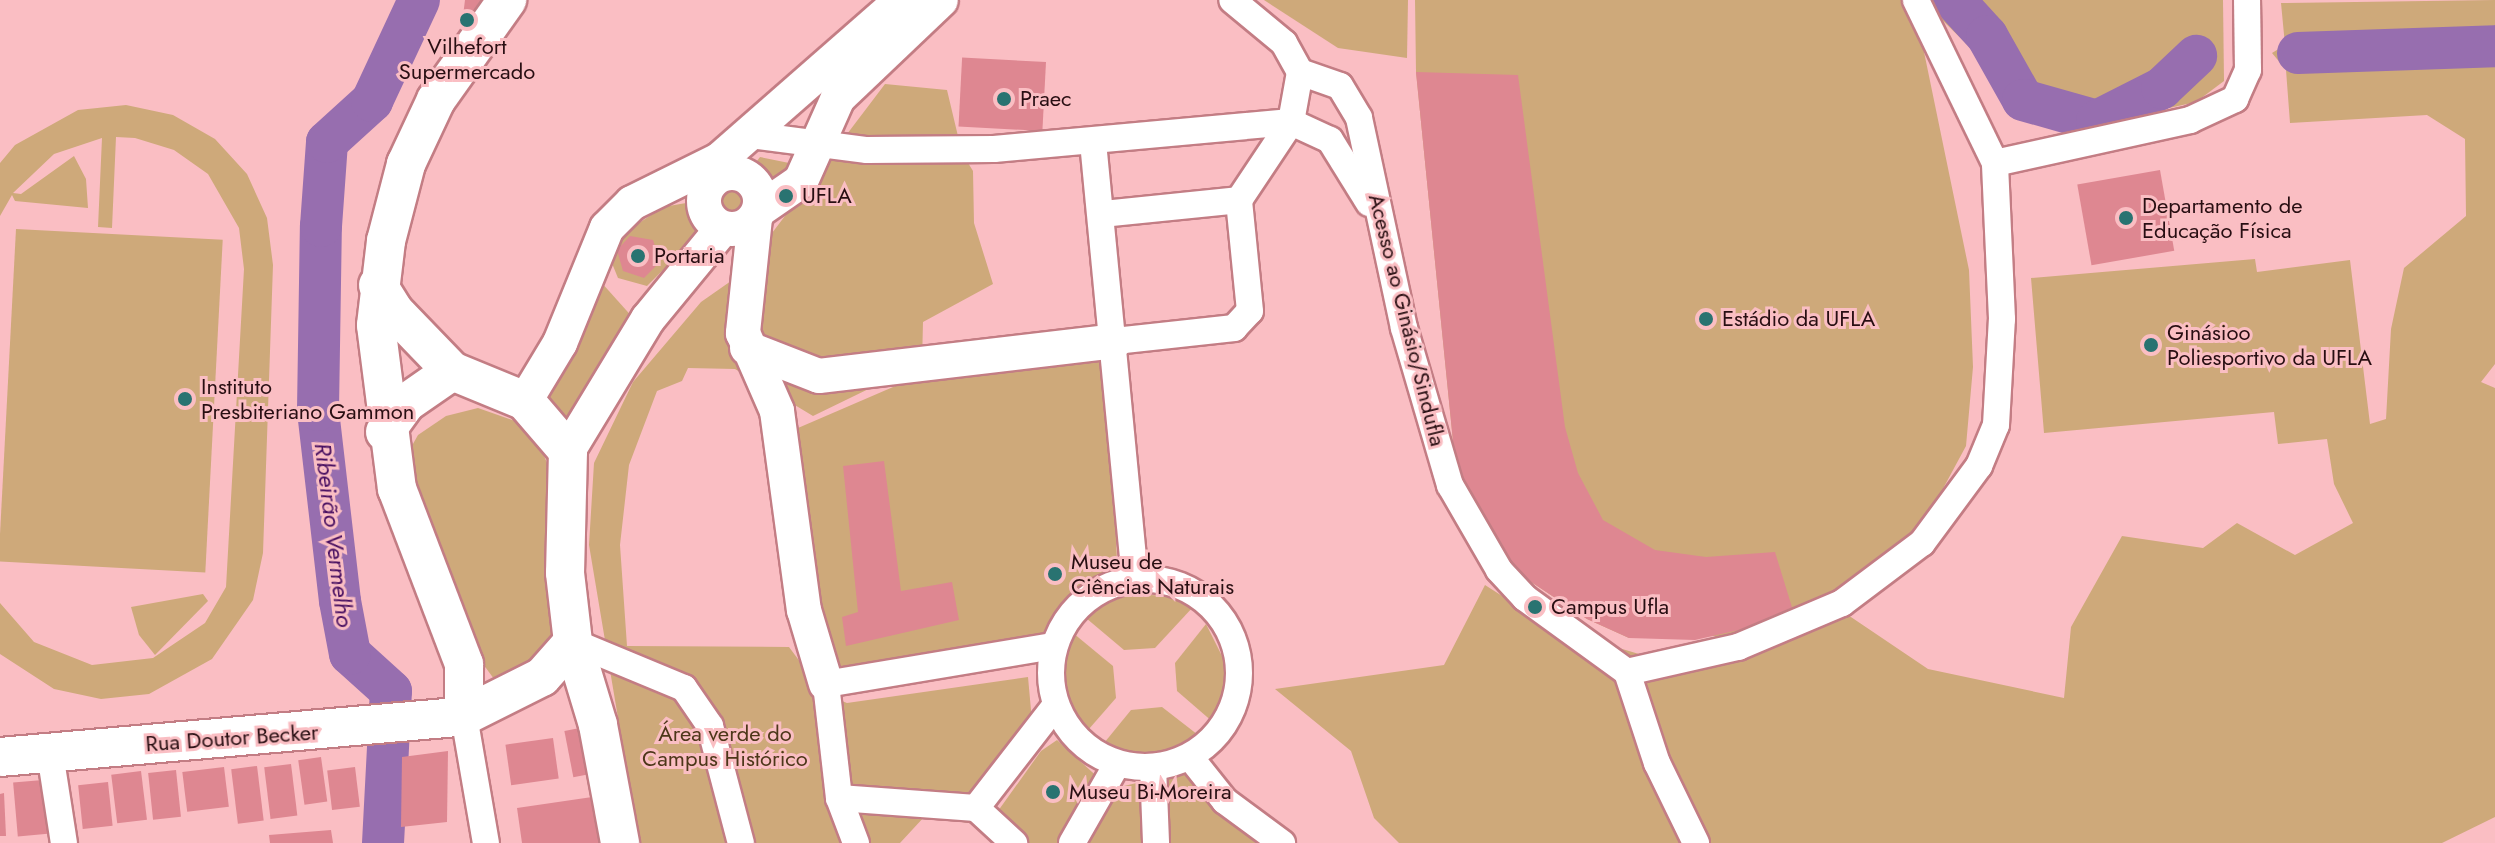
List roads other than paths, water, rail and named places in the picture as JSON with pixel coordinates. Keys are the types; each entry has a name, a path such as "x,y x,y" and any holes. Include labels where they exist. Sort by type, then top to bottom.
{"main road":[{"path":"464,716 464,664 411,539 385,432 378,285 406,164 436,100 507,0"},
{"path":"378,285 394,311 452,371 525,401 568,451 565,573 573,642 592,703 620,843"},
{"path":"385,432 406,403 452,371"},
{"name":"Rua Doutor Becker","path":"0,757 404,724 464,716 542,677 573,642"},
{"path":"464,664 508,696"},
{"path":"542,677 592,703"}],"street":[{"path":"902,0 751,135 720,168 709,183 704,209 722,229 734,230 801,181 838,98 941,0"},
{"path":"747,348 819,376 1234,328 1248,316 1239,200 1291,122 1300,72 1284,43 1232,0"},
{"path":"1696,843 1657,763 1627,672 1683,663 1806,621 1877,580 1953,507 1996,425 2002,319 1995,163 1916,0"},
{"path":"1995,163 2190,120 2235,99 2248,70 2247,0"},
{"name":"Acesso ao Ginásio/Sindufla","path":"1300,72 1340,86 1350,99 1370,158 1380,224 1422,400 1450,485 1499,570 1525,598 1627,672"},
{"path":"751,135 819,145 931,151 1093,142 1291,122 1330,140 1380,224"},
{"path":"1093,142 1115,341 1135,579"},
{"path":"525,401 560,343 607,228 632,203 720,168 751,180 757,214 742,312 747,348 777,411 804,610 826,684 839,798 856,843"},
{"path":"1102,214 1239,200"},
{"path":"568,451 648,319 722,229"},
{"path":"777,411 819,376"},
{"path":"1135,579 1172,583 1205,600 1229,628 1240,664 1236,701 1218,733 1190,757 1153,767 1117,764 1084,747 1056,705 1050,683 1053,646 1081,605 1100,590 1135,579"},
{"path":"573,642 684,688 710,726 741,843"},
{"path":"826,684 1053,646"},
{"path":"976,808 1056,705"},
{"path":"464,716 486,843"},
{"path":"50,753 64,843"},
{"path":"1190,757 1225,801 1282,843"},
{"path":"1072,843 1117,764"},
{"path":"1153,767 1156,843"},
{"path":"839,798 976,808 1014,843"}],"waterway":[{"name":"Ribeirão Vermelho","path":"383,843 391,691 350,654 340,601 318,410 321,226 327,142 372,101 419,0"},
{"name":"Ribeirão Vermelho","path":"1954,0 1987,36 2023,100 2097,121 2162,88 2196,56"},
{"name":"Ribeirão Vermelho","path":"2298,53 2495,46"}],"place":[{"name":"Vilhefort Supermercado","path":"467,20"},
{"name":"Praec","path":"1004,99"},
{"name":"UFLA","path":"786,196"},
{"name":"Departamento de Educação Física","path":"2126,218"},
{"name":"Portaria","path":"638,256"},
{"name":"Estádio da UFLA","path":"1706,319"},
{"name":"Ginásioo Poliesportivo da UFLA","path":"2151,345"},
{"name":"Instituto Presbiteriano Gammon","path":"185,399"},
{"name":"Museu de Ciências Naturais","path":"1055,574"},
{"name":"Campus Ufla","path":"1535,607"},
{"name":"Museu Bi-Moreira","path":"1053,792"}],"park label":[{"name":"Área verde do Campus Histórico","path":"725,746"}]}
